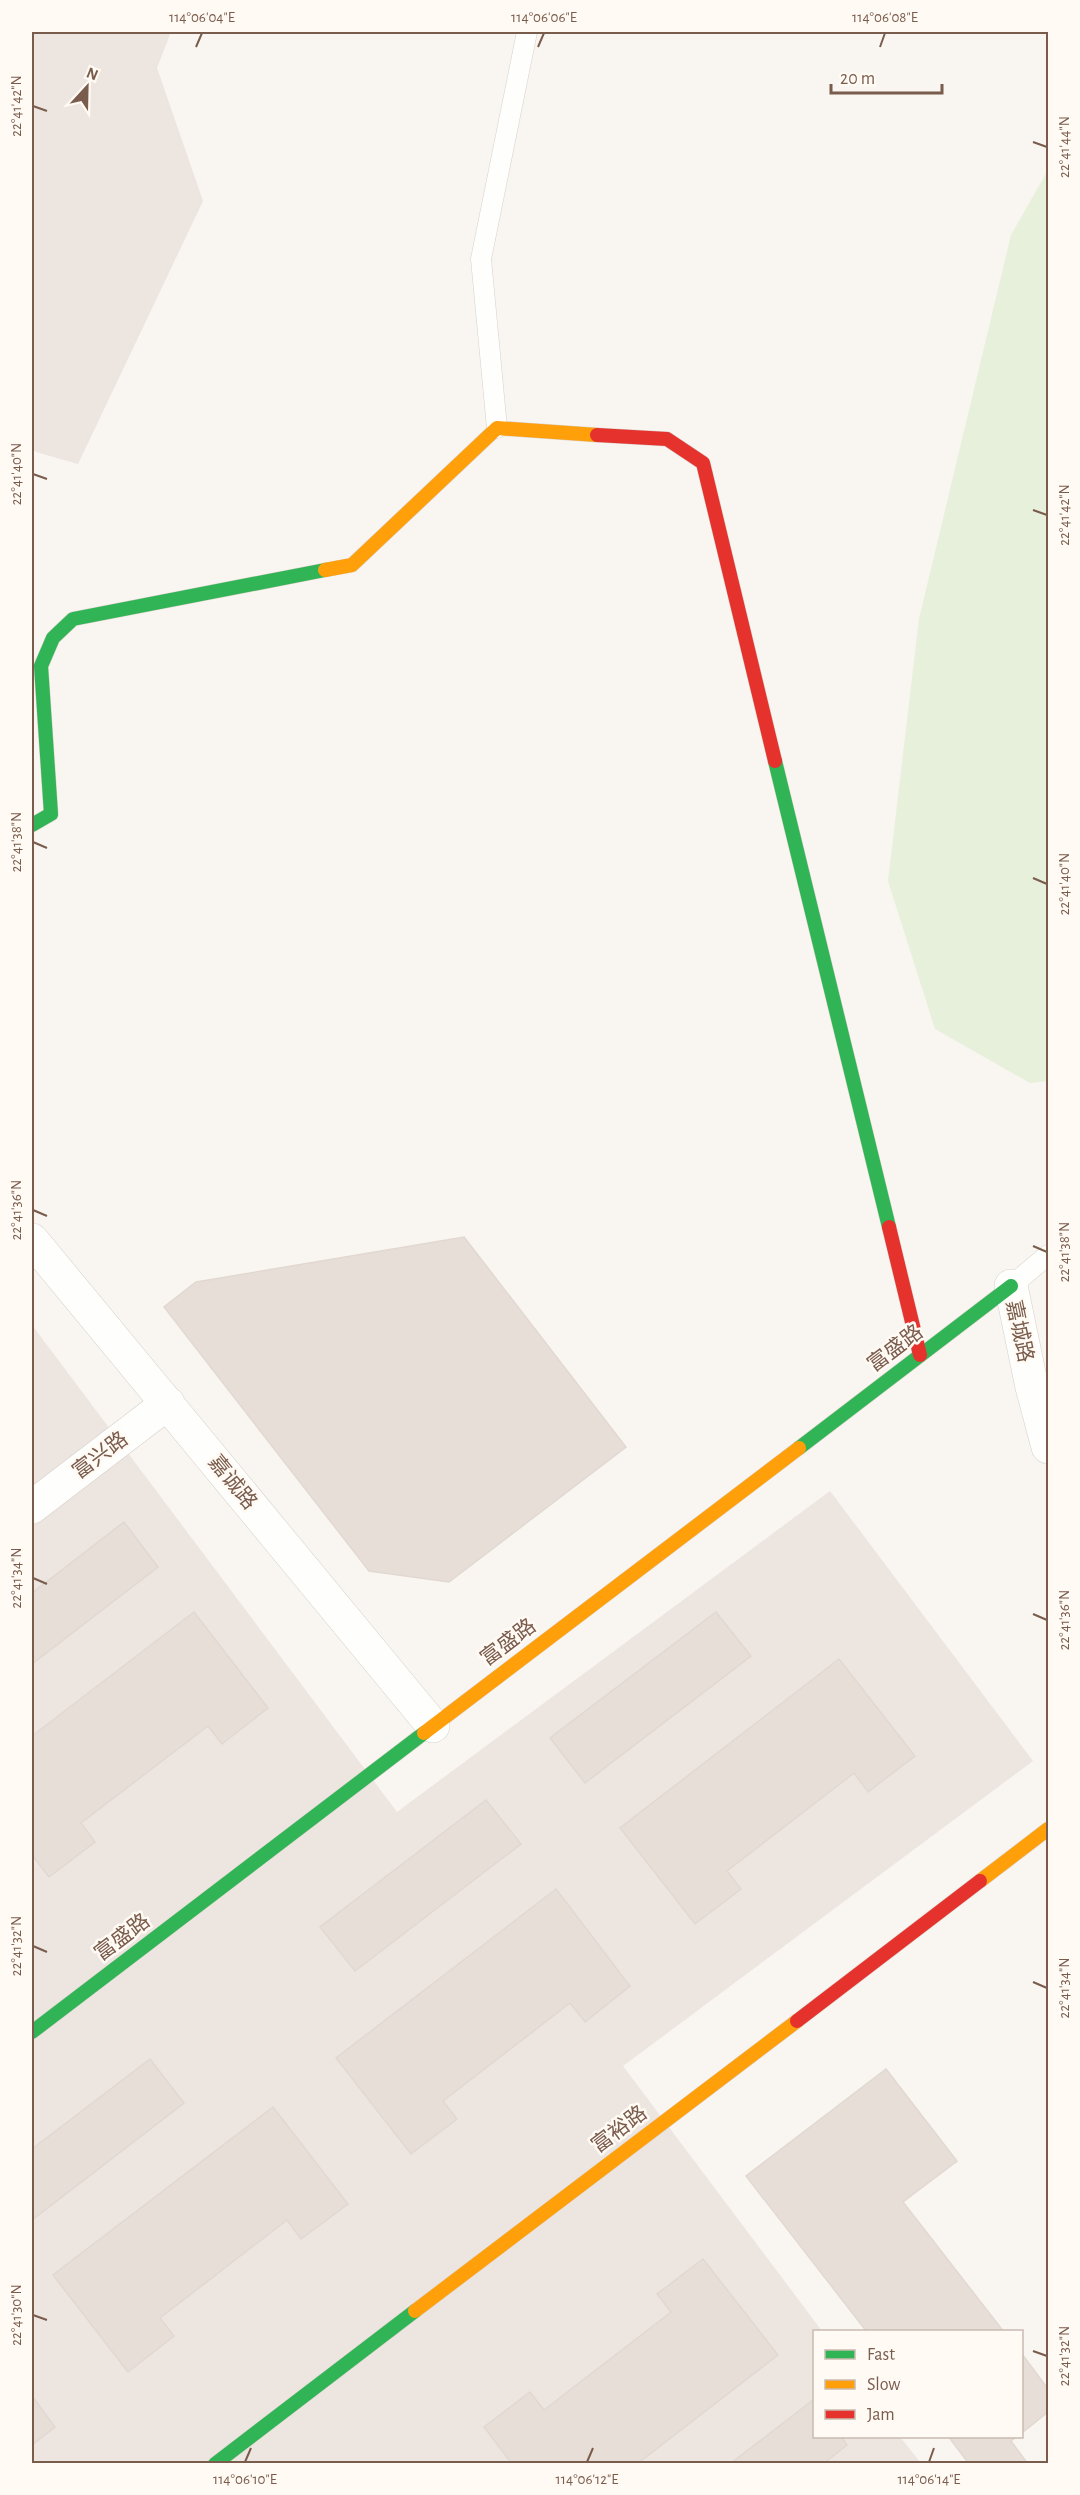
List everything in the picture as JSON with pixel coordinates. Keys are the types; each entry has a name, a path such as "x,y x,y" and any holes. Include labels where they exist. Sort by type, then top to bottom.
{"street":[{"path":"32,825 51,814 41,666 53,638 73,619 352,565 497,428 667,439 703,463 920,1355"},
{"name":"嘉诚路","path":"32,1240 434,1726"},
{"name":"富盛路","path":"32,2032 1011,1286"},
{"name":"嘉城路","path":"1011,1286 1048,1350"},
{"name":"嘉城路","path":"1011,1286 1032,1387 1048,1448"},
{"name":"富兴路","path":"32,1507 168,1403"},
{"name":"富裕路","path":"214,2463 1048,1829"}],"lane":[{"path":"497,428 481,259 527,32"},
{"path":"1011,1286 1048,1255"}],"shaded area":[{"path":"32,32 171,32 157,68 203,201 78,464 36,452 32,448"},
{"path":"32,1325 397,1812 830,1491 1033,1761 623,2066 821,2330 813,2330 813,2438 901,2438 921,2463 32,2463"}],"green space":[{"path":"1048,170 1048,1081 1030,1083 935,1029 888,881 919,619 1011,235"}],"building":[{"path":"464,1237 626,1447 449,1582 369,1571 164,1307 196,1282"},
{"path":"124,1522 158,1567 32,1664 32,1593"},
{"path":"194,1612 268,1708 222,1744 208,1726 81,1823 95,1842 49,1877 32,1855 32,1736"},
{"path":"716,1612 751,1656 585,1783 550,1738"},
{"path":"839,1659 915,1756 868,1792 854,1773 727,1871 741,1889 695,1924 620,1828"},
{"path":"486,1800 521,1844 355,1971 320,1927"},
{"path":"556,1889 630,1986 585,2022 570,2003 443,2101 457,2119 411,2154 336,2058"},
{"path":"150,2059 184,2103 32,2220 32,2149"},
{"path":"886,2069 957,2161 903,2202 1002,2330 865,2330 746,2176"},
{"path":"273,2107 348,2204 301,2239 287,2220 160,2318 174,2336 128,2372 53,2275"},
{"path":"703,2259 778,2355 637,2464 512,2464 484,2427 530,2392 544,2410 671,2312 657,2294"},
{"path":"1023,2355 1048,2389 1048,2412 1023,2432"},
{"path":"32,2396 55,2427 32,2445"},
{"path":"813,2400 813,2438 842,2438 847,2445 823,2464 730,2464"},
{"path":"950,2438 1015,2438 1011,2441 1028,2464 969,2464"}],"traffic: fast":[{"path":"32,825 51,814 41,666 53,638 73,619 325,570"},
{"path":"775,761 889,1227"},
{"path":"799,1448 1011,1286"},
{"path":"32,2032 424,1733"},
{"path":"215,2464 415,2311"}],"traffic: slow":[{"path":"325,570 352,565 497,428 597,435"},
{"path":"424,1733 799,1448"},
{"path":"980,1881 1048,1829"},
{"path":"415,2311 797,2021"}],"traffic: jam":[{"path":"597,435 667,439 703,463 775,761"},
{"path":"889,1227 920,1355"},
{"path":"797,2021 980,1881"}]}
